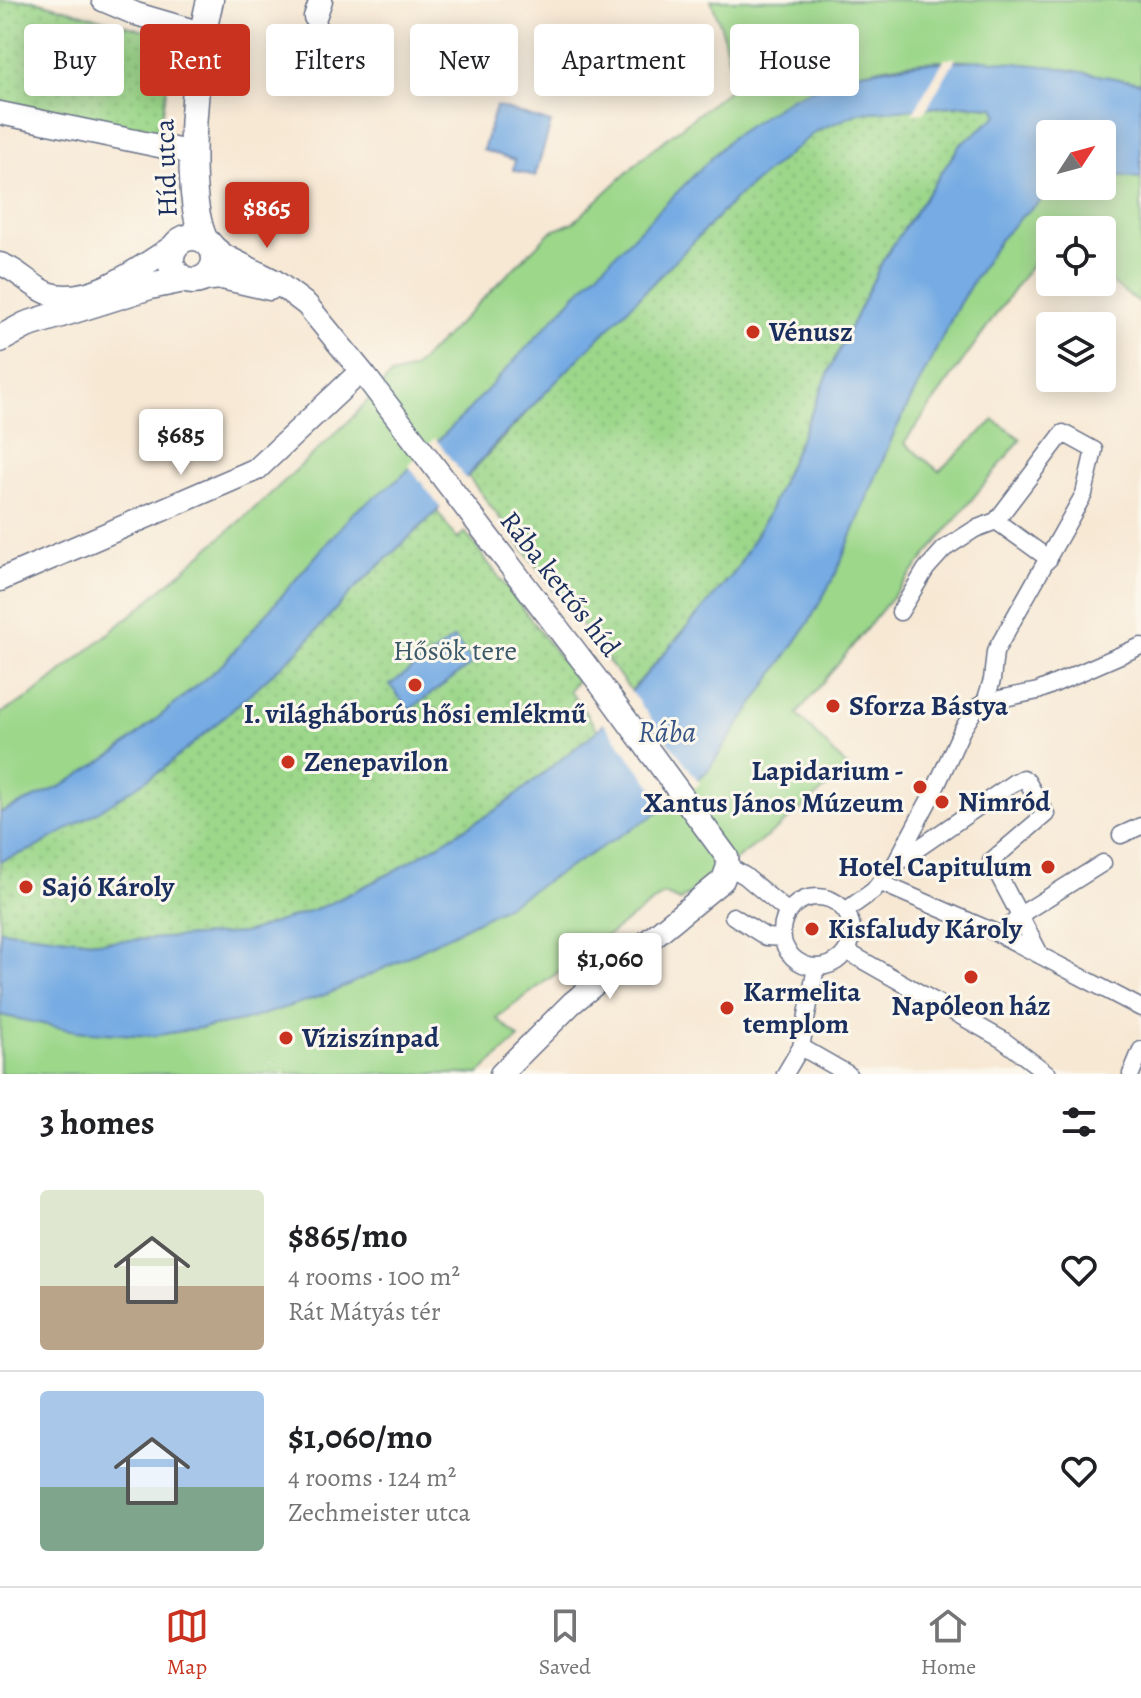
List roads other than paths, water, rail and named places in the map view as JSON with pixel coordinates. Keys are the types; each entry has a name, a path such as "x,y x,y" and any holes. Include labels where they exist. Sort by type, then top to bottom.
{"street":[{"path":"103,0 139,7 180,24"},
{"name":"Híd utca","path":"203,24 210,0"},
{"name":"Híd utca","path":"197,96 193,153 197,242"},
{"path":"0,113 193,153"},
{"path":"0,264 44,291 74,297 91,293 197,242"},
{"path":"193,280 173,270 171,256 197,242"},
{"path":"193,280 214,267 215,254 197,242"},
{"name":"Rába kettős híd","path":"197,242 275,281 307,305 595,677 707,827 725,853 728,866"},
{"path":"0,271 43,306 65,311 83,308"},
{"path":"0,339 26,325 150,286 222,278 293,296"},
{"path":"0,580 257,469 363,374"},
{"path":"900,612 926,569 944,549 975,529 996,521 1063,433 1094,450 1084,494 995,652 992,680 985,702"},
{"path":"996,521 1049,559"},
{"path":"845,911 881,883 895,864 976,708 985,702 1038,691 1141,646"},
{"path":"895,864 1023,778 1046,814 991,861 1041,956"},
{"path":"1121,835 1141,826"},
{"path":"1001,935 1019,916 1103,863"},
{"path":"501,1074 572,1003 723,880 728,866 794,903 822,897 832,900 845,911 851,927 851,939 846,951 833,962 816,967 794,958 783,938 783,927 794,903"},
{"path":"881,883 1001,935 1141,1008"},
{"path":"733,916 758,934 774,939 783,938"},
{"path":"846,951 1003,1040 1048,1074"},
{"path":"785,1074 801,1047 816,967"},
{"path":"801,1047 848,1074"},
{"path":"1131,1074 1141,1050"}],"water":[{"name":"Rába","path":"985,60 1055,67 1141,83 1141,178 1116,175 1116,120 1036,120 1036,200 1042,200 1000,239 959,304 894,433 836,573 809,622 708,770 667,807 501,909 328,994 243,1021 152,1036 76,1031 0,1015 0,930 100,942 245,933 327,905 391,873 501,807 598,730 735,572 769,512 832,365 883,260 960,145 998,115 994,107 965,105 859,113 816,131 737,197 496,443 437,511 349,594 300,649 163,769 33,849 0,861 0,813 62,786 118,751 224,663 352,514 400,478 463,416 581,289 732,137 796,96 859,96 859,72 920,63"},
{"path":"496,106 551,123 535,176 513,170 515,160 483,150"},
{"path":"454,638 473,663 409,710 390,685"}],"place":[{"name":"Vénusz","path":"753,332"},
{"name":"I. világháborús hősi emlékmű","path":"415,685"},
{"name":"Sforza Bástya","path":"833,706"},
{"name":"Zenepavilon","path":"288,762"},
{"name":"Lapidarium - Xantus János Múzeum","path":"920,787"},
{"name":"Nimród","path":"942,802"},
{"name":"Hotel Capitulum","path":"1048,867"},
{"name":"Sajó Károly","path":"26,887"},
{"name":"Kisfaludy Károly","path":"812,929"},
{"name":"Napóleon ház","path":"971,977"},
{"name":"Karmelita templom","path":"727,1008"},
{"name":"Víziszínpad","path":"286,1038"}],"park label":[{"name":"Hősök tere","path":"455,651"}]}
